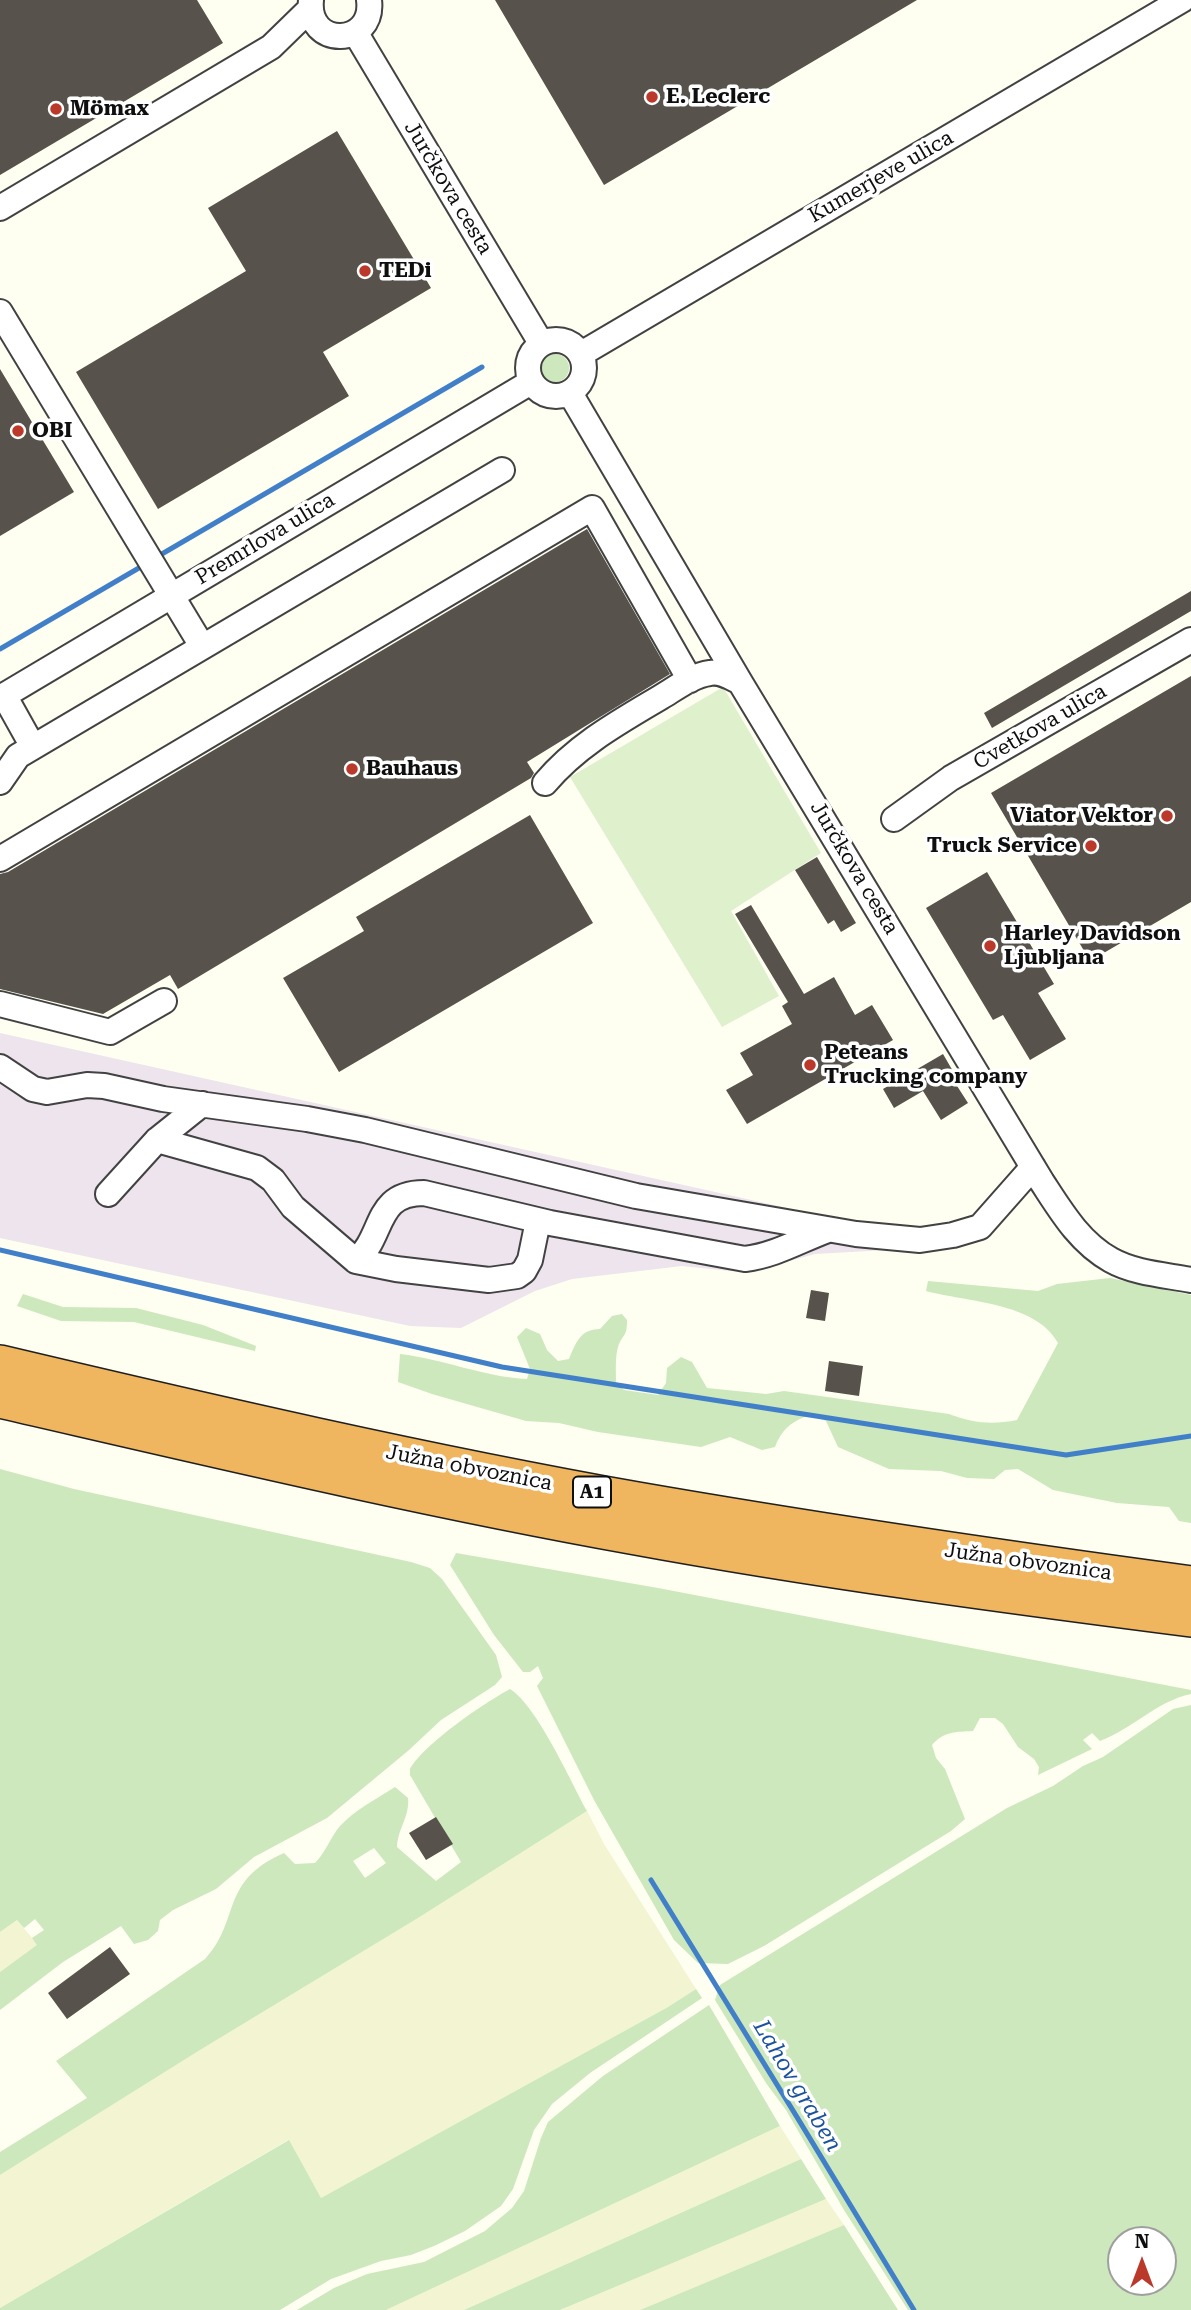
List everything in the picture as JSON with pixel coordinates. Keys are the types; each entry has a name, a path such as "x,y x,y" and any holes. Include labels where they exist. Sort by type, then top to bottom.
{"highway":[{"name":"Južna obvoznica","path":"0,1364 264,1427 636,1500 986,1557 1191,1585"},
{"name":"Južna obvoznica","path":"0,1399 256,1458 631,1535 988,1592 1191,1618"}],"street":[{"path":"310,5 316,25 338,37 355,32 366,20 369,0"},
{"name":"Kumerjeve ulica","path":"581,354 1182,0"},
{"path":"271,47 310,5"},
{"path":"0,208 271,47 323,31"},
{"name":"Jurčkova cesta","path":"355,32 541,343"},
{"path":"0,312 202,646"},
{"path":"563,340 581,354 584,360 584,376 570,393 548,396 531,382 528,361 541,343 563,340"},
{"name":"Premrlova ulica","path":"2,696 531,382"},
{"name":"Jurčkova cesta","path":"570,393 740,681 1069,1223 1087,1243 1112,1261 1142,1271 1191,1280"},
{"path":"0,782 18,756 502,470"},
{"path":"3,858 592,508 690,680"},
{"name":"Cvetkova ulica","path":"894,820 951,778 1191,640"},
{"path":"545,783 578,749 690,680 715,672 740,681"},
{"path":"2,696 33,747"},
{"path":"0,1004 110,1032 164,1000"},
{"path":"0,1067 20,1083 47,1092 87,1085 365,1130 636,1196 829,1230 920,1240 953,1235 980,1227 1033,1167"},
{"path":"108,1194 157,1140 202,1104"},
{"path":"157,1140 257,1168 273,1180 293,1207 356,1261 396,1269 489,1280 517,1276 530,1260 538,1221"},
{"path":"356,1261 373,1238 386,1208 393,1200 411,1194 424,1194 538,1221 745,1259 784,1250 807,1237 829,1230"}],"shaded area":[{"path":"0,1033 958,1246 815,1254 767,1267 730,1271 682,1266 572,1279 535,1291 461,1328 410,1326 0,1238"}],"green space":[{"path":"555,354 565,358 569,368 565,378 555,382 545,378 541,368 545,358"},
{"path":"723,687 821,853 731,911 779,996 722,1027 570,777"},
{"path":"1110,1278 1191,1295 1191,1523 1179,1521 1169,1507 1117,1503 1053,1490 1018,1469 1005,1470 994,1479 967,1478 941,1471 889,1469 838,1447 826,1421 809,1415 788,1427 775,1447 762,1450 730,1437 701,1447 598,1432 559,1423 526,1421 398,1382 400,1354 495,1375 527,1379 530,1369 517,1337 526,1328 540,1334 547,1350 558,1361 569,1359 583,1334 600,1329 612,1316 622,1314 627,1320 627,1326 617,1351 616,1382 624,1390 658,1395 666,1383 667,1368 681,1357 692,1362 707,1388 766,1394 784,1391 949,1414 974,1421 1008,1422 1017,1420 1058,1343 1048,1329 1034,1319 999,1306 926,1291 928,1281 1038,1291 1057,1284"},
{"path":"23,1294 63,1307 136,1308 203,1325 256,1346 255,1351 134,1322 61,1321 17,1306"},
{"path":"0,1469 74,1489 430,1568 442,1579 496,1655 502,1677 495,1685 441,1720 327,1818 254,1857 216,1889 173,1910 160,1920 158,1931 148,1940 134,1944 121,1926 63,1962 0,2010 0,1972 37,1945 32,1938 44,1930 35,1919 24,1928 17,1920 0,1932"},
{"path":"456,1553 658,1588 1191,1690 1191,1694 1167,1703 1100,1741 1092,1733 1083,1740 1092,1749 1038,1775 1039,1767 1034,1759 1018,1747 1003,1724 995,1718 980,1718 973,1731 941,1737 932,1745 965,1819 951,1831 764,1946 728,1964 698,1963 674,1940 594,1800 537,1686 543,1678 538,1666 530,1672 523,1672 494,1635 450,1565"},
{"path":"510,1689 531,1711 587,1811 0,2175 0,2152 87,2098 56,2061 205,1959 216,1945 240,1889 249,1876 263,1864 284,1853 295,1864 315,1863 346,1820 395,1787 408,1798 397,1847 436,1881 461,1862 410,1775 410,1769 441,1736","holes":["374,1848 386,1863 365,1878 353,1861"]},
{"path":"1191,1705 1191,2310 908,2310 844,2210 786,2110 766,2083 715,2000 720,1985 1007,1808 1053,1786 1083,1766 1103,1757 1173,1709"},
{"path":"587,1811 604,1844 696,1989 321,2198 288,2140 0,2308 0,2175"},
{"path":"17,1920 38,1945 0,1972 0,1932"},
{"path":"696,1989 702,1998 590,2073 552,2104 534,2130 513,2189 501,2206 465,2231 434,2246 331,2279 280,2310 0,2310 289,2140 321,2198"},
{"path":"709,2005 780,2126 386,2310 297,2310 334,2288 367,2274 424,2262 485,2231 512,2208 524,2191 548,2122 603,2076"},
{"path":"780,2126 801,2159 464,2310 386,2310"},
{"path":"801,2159 826,2199 560,2310 464,2310"},
{"path":"826,2199 844,2225 640,2310 560,2310"},
{"path":"844,2225 898,2310 640,2310"}],"building":[{"name":"Mömax","path":"0,0 197,0 223,43 0,175"},
{"name":"E. Leclerc","path":"495,0 917,0 604,185"},
{"path":"337,131 431,288 323,352 349,396 158,509 76,372 246,271 208,208"},
{"name":"OBI","path":"0,369 74,492 0,536"},
{"name":"Bauhaus","path":"587,529 670,674 527,762 534,773 531,778 178,989 170,975 103,1014 0,989 0,874 8,872"},
{"path":"1191,591 1191,611 992,728 984,713"},
{"name":"Truck Service","path":"1191,676 1191,902 1090,961 991,793"},
{"path":"530,815 593,923 339,1072 283,978 364,931 356,917"},
{"path":"817,857 856,923 841,932 834,920 828,924 795,870"},
{"name":"Harley Davidson Ljubljana","path":"987,872 1054,984 1038,993 1066,1039 1030,1060 1003,1015 993,1020 926,908"},
{"path":"751,905 804,994 834,977 855,1015 872,1005 893,1040 747,1124 726,1090 753,1075 740,1053 792,1024 782,1006 788,1002 735,914"},
{"path":"943,1054 954,1073 950,1075 968,1103 941,1120 923,1091 894,1108 883,1089"},
{"path":"811,1290 829,1293 825,1321 806,1318"},
{"path":"829,1361 863,1366 859,1396 825,1391"},
{"path":"436,1817 453,1844 426,1860 409,1833"},
{"path":"110,1947 130,1974 67,2019 48,1993"}],"waterway":[{"path":"155,558 482,367"},
{"path":"0,649 144,565"},
{"path":"0,1250 502,1367 1066,1455 1191,1436"},
{"name":"Lahov graben","path":"651,1880 914,2310"}],"place":[{"name":"E. Leclerc","path":"652,97"},
{"name":"Mömax","path":"56,109"},
{"name":"TEDi","path":"365,271"},
{"name":"OBI","path":"18,431"},
{"name":"Bauhaus","path":"352,769"},
{"name":"Viator Vektor","path":"1167,816"},
{"name":"Truck Service","path":"1091,846"},
{"name":"Harley Davidson Ljubljana","path":"990,946"},
{"name":"Peteans Trucking company","path":"810,1065"}]}
